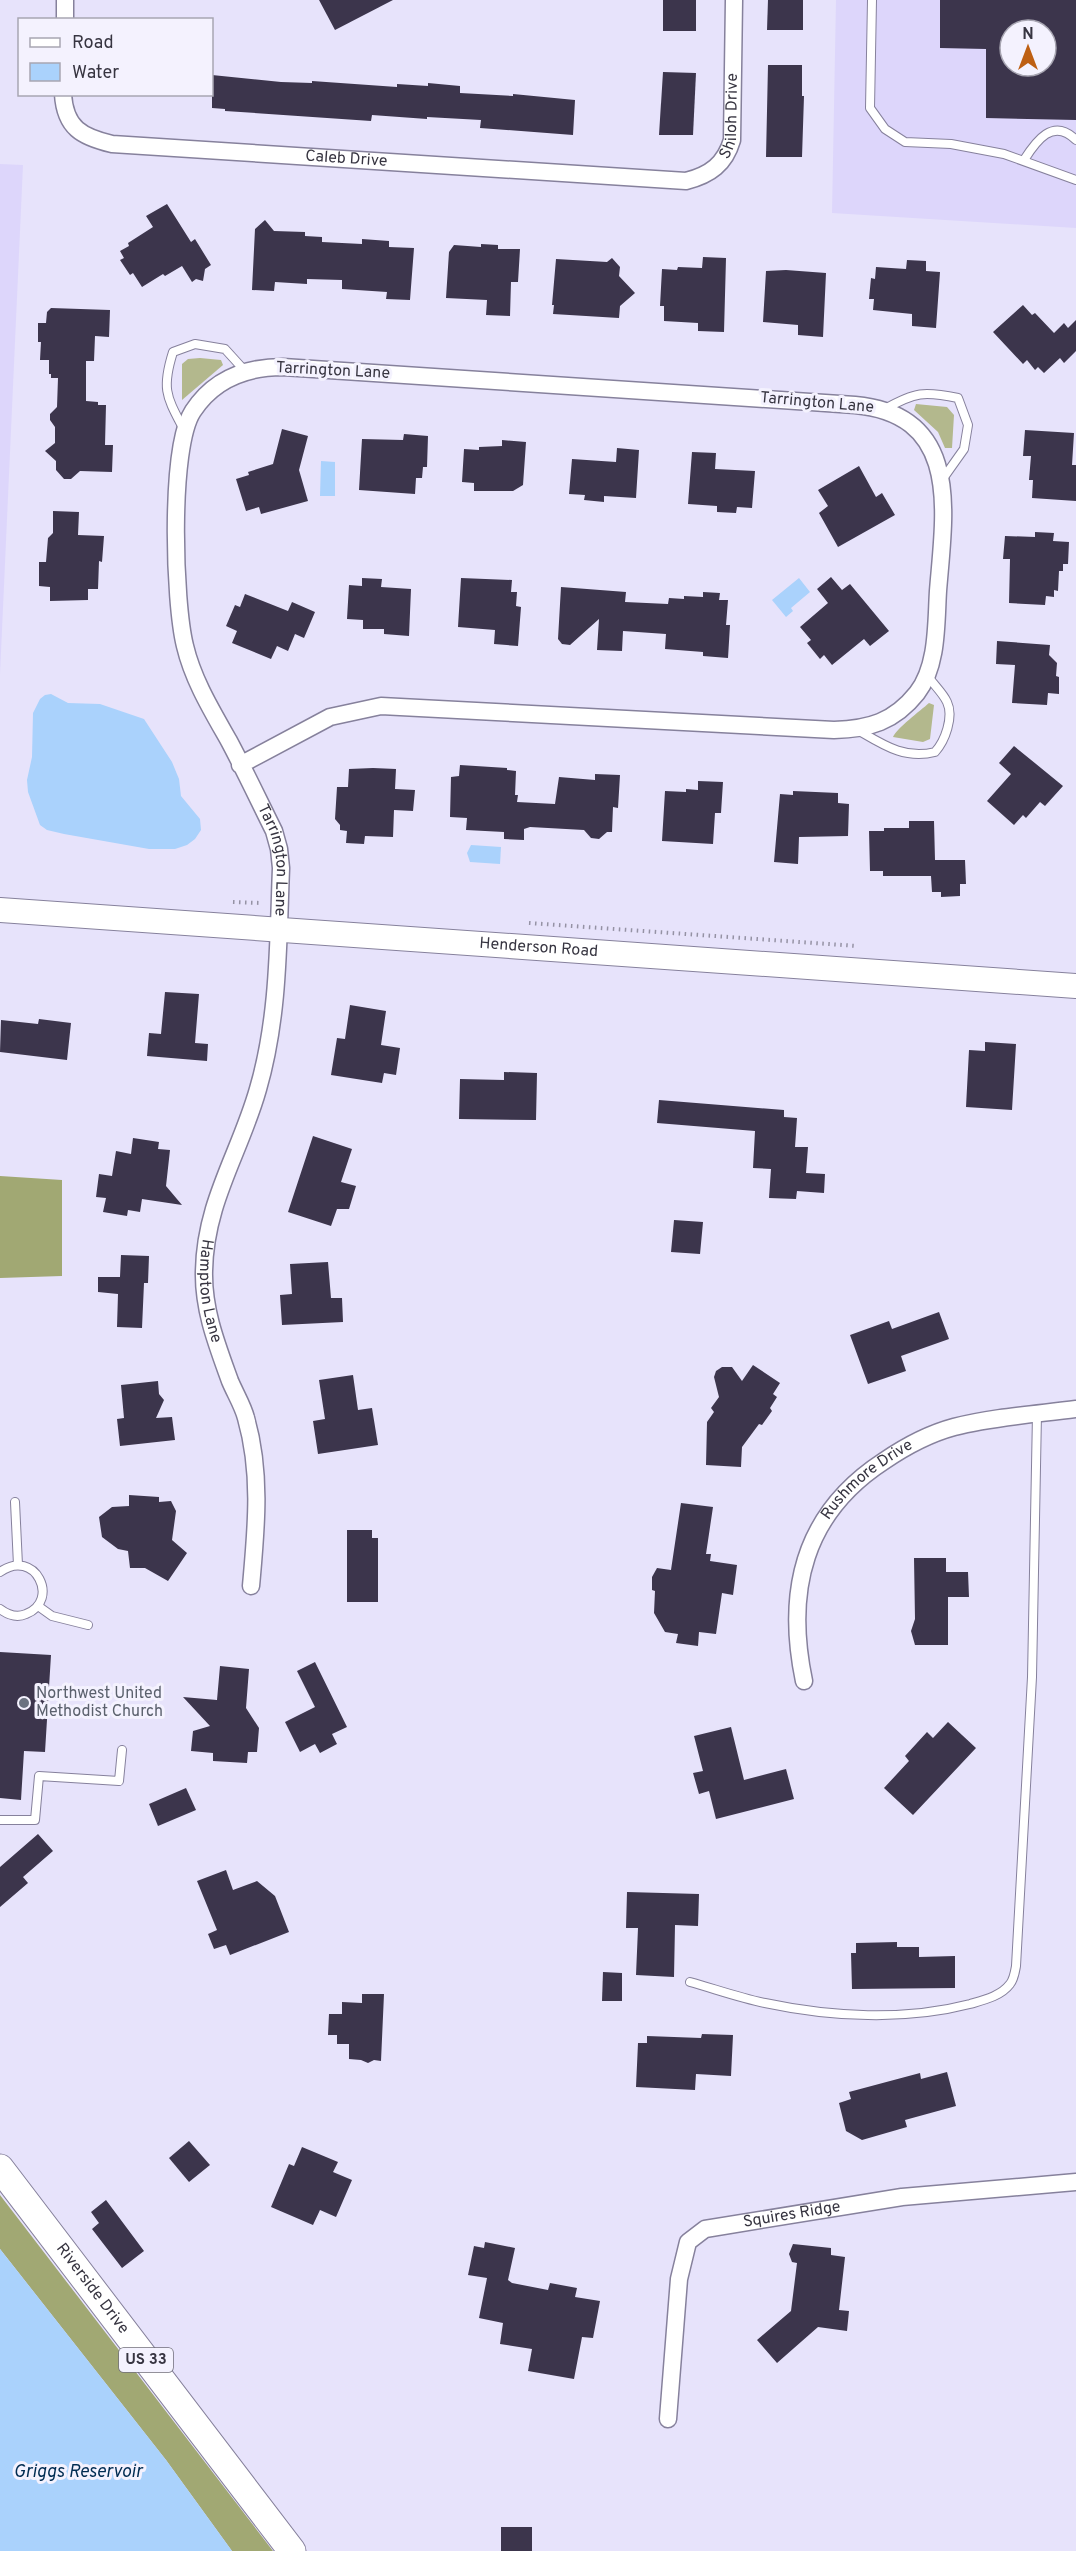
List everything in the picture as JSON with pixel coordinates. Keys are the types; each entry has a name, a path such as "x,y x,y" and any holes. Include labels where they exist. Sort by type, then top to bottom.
{"main road":[{"name":"Henderson Road","path":"0,910 1076,986"},
{"name":"Riverside Drive","path":"0,2168 292,2551"}],"street":[{"path":"65,0 65,18"},
{"name":"Shiloh Drive","path":"660,180 686,181 699,177 719,166 729,149 732,140 734,0"},
{"name":"Caleb Drive","path":"63,96 67,114 77,130 93,140 112,144 660,180"},
{"name":"Tarrington Lane","path":"240,765 330,717 381,706 856,729 879,724 901,710 918,692 927,675 934,645 944,511 942,480 936,461 921,435 885,409 843,404 283,367 263,367 230,376 209,393 193,411 184,431 176,532 177,586 185,646 204,698 274,831 279,849 278,929"},
{"name":"Hampton Lane","path":"251,1586 256,1532 255,1463 246,1417 206,1311 204,1273 206,1236 220,1186 258,1091 269,1044 276,996 278,929"},
{"name":"Rushmore Drive","path":"804,1680 796,1627 801,1575 815,1535 831,1507 854,1484 912,1443 954,1427 1076,1408"},
{"name":"Squires Ridge","path":"668,2419 679,2279 688,2242 705,2229 902,2197 1076,2182"}],"lane":[{"path":"872,0 870,108 885,129 905,142 951,144 1004,154 1076,180"},
{"path":"1024,160 1036,142 1047,132 1062,131 1076,140"},
{"path":"184,431 169,401 165,376 173,352 195,344 225,349 244,371"},
{"path":"885,409 906,397 930,392 958,398 968,425 964,449 942,480"},
{"path":"856,729 892,750 912,755 935,752 942,744 945,733 949,718 948,704 927,675"},
{"path":"690,1982 765,2003 839,2014 894,2015 947,2010 1001,1992 1011,1983 1016,1966 1032,1677 1036,1575 1037,1414"},
{"path":"15,1502 18,1565"},
{"path":"0,1572 7,1567 18,1565 31,1569 42,1582 42,1599 38,1606 24,1616 7,1614 0,1609"},
{"path":"38,1606 52,1617 87,1625"},
{"path":"0,1820 35,1820 39,1776 119,1781 122,1750"}],"shaded area":[{"path":"836,0 1076,0 1076,228 832,213"},
{"path":"0,164 23,165 0,674"}],"green space":[{"path":"188,359 221,360 223,365 182,400 182,364"},
{"path":"916,404 947,407 954,415 952,448 945,448 938,432 914,410"},
{"path":"929,703 934,705 930,739 923,742 893,737 904,724"},
{"path":"0,1176 62,1180 62,1276 0,1278"},
{"path":"0,2195 273,2551 232,2551 166,2460 0,2249"}],"water":[{"path":"321,461 335,462 335,496 320,496"},
{"path":"799,578 810,592 791,608 793,611 786,617 772,600"},
{"path":"51,694 68,703 100,704 144,719 172,762 179,779 181,796 200,819 201,830 195,839 175,849 149,849 64,834 47,830 40,825 28,792 27,780 32,757 33,713 40,699"},
{"path":"471,845 501,847 500,864 470,862 467,853"},
{"name":"Griggs Reservoir","path":"0,2249 166,2460 232,2551 0,2551"}],"building":[{"path":"319,0 393,0 335,30"},
{"path":"663,0 696,0 696,31 663,31"},
{"path":"768,0 803,0 803,30 767,30"},
{"path":"940,0 1076,0 1076,120 986,118 986,49 940,48"},
{"path":"768,65 802,65 802,96 804,96 802,157 766,157"},
{"path":"663,72 696,73 693,135 659,135"},
{"path":"213,75 281,82 312,83 312,81 397,87 397,84 428,86 428,83 460,86 460,93 513,96 513,94 575,100 573,135 480,128 481,120 372,115 371,121 225,111 225,109 212,108"},
{"path":"167,204 191,242 195,239 211,265 205,269 203,281 196,279 192,282 182,266 142,287 133,273 130,275 120,260 124,258 120,251 153,227 146,216"},
{"path":"265,220 274,231 305,232 305,236 322,237 322,242 362,244 362,239 389,241 389,247 414,248 410,300 386,299 387,292 342,289 342,280 307,279 307,284 275,282 274,291 252,290 255,229"},
{"path":"481,244 498,245 498,249 520,249 518,282 511,282 510,316 486,315 487,300 446,298 449,252 454,245 481,247"},
{"path":"703,257 726,258 724,332 698,331 698,323 664,321 664,306 660,306 662,269 702,268"},
{"path":"612,258 620,267 619,276 635,293 620,306 619,318 553,314 556,259 607,262"},
{"path":"907,260 926,261 926,271 940,272 936,328 912,326 912,314 873,310 874,299 869,299 871,278 875,279 876,267 906,269"},
{"path":"766,271 826,273 823,337 798,335 798,325 763,322"},
{"path":"1023,305 1032,315 1035,313 1054,333 1064,323 1068,328 1076,320 1076,351 1064,363 1060,358 1044,373 1038,367 1035,370 1027,360 1023,364 993,332"},
{"path":"51,308 110,310 109,337 95,336 94,361 86,361 86,401 106,405 105,445 113,445 112,472 80,471 71,479 64,479 56,470 56,461 45,451 55,443 55,427 50,420 50,414 57,407 58,378 51,378 49,374 49,360 40,360 41,342 38,342 38,323 46,323 47,312"},
{"path":"282,429 308,436 299,470 308,501 261,514 259,507 246,511 236,479 249,475 248,472 273,464"},
{"path":"1025,430 1074,433 1072,465 1076,465 1076,501 1032,498 1033,480 1029,480 1031,456 1023,456"},
{"path":"404,434 428,436 427,467 423,467 422,478 416,478 415,494 359,490 362,439 403,440"},
{"path":"502,440 526,442 523,485 513,491 474,491 474,483 462,482 464,449 479,450 479,447 502,446"},
{"path":"617,448 639,450 636,498 604,496 604,502 584,500 585,495 569,494 572,459 616,462"},
{"path":"692,452 716,453 715,469 755,471 752,508 737,507 736,513 717,512 717,506 688,504"},
{"path":"859,466 876,497 882,493 895,515 838,547 819,513 828,506 818,490"},
{"path":"53,511 79,512 78,535 104,536 102,562 99,561 98,589 88,589 88,600 50,601 50,587 39,586 39,562 46,562 48,538 53,533"},
{"path":"1035,532 1054,533 1053,541 1069,542 1068,564 1063,564 1063,571 1059,571 1058,591 1054,590 1054,597 1046,596 1045,605 1009,603 1010,559 1003,559 1005,536 1035,537"},
{"path":"831,577 842,590 850,584 889,631 870,646 864,639 832,665 824,655 820,659 807,643 811,640 800,627 828,603 817,589"},
{"path":"362,578 382,579 381,587 411,589 409,636 384,634 384,629 363,629 363,620 347,619 349,585 362,586"},
{"path":"461,578 512,580 511,592 517,592 516,606 521,607 518,646 494,644 495,630 458,627"},
{"path":"561,587 626,592 625,602 668,604 669,598 703,597 703,592 720,593 719,600 728,600 726,625 730,625 728,658 703,656 703,652 665,649 666,634 623,631 622,651 597,650 599,619 570,645 562,644 558,639"},
{"path":"245,594 288,611 292,602 315,612 304,638 295,634 288,651 277,646 271,659 232,643 237,631 226,626 235,605 240,607"},
{"path":"997,641 1050,645 1049,655 1057,663 1056,676 1059,677 1059,694 1048,693 1047,705 1012,703 1015,665 996,664"},
{"path":"1014,746 1063,786 1045,806 1040,802 1026,818 1023,815 1014,825 987,801 1011,774 999,763"},
{"path":"460,765 507,768 507,770 516,771 517,802 555,804 559,777 595,780 595,774 620,775 618,808 613,807 612,832 607,832 599,839 591,838 584,830 530,827 524,829 524,840 504,839 504,832 466,830 467,818 450,817 451,777 459,776"},
{"path":"349,769 396,769 395,789 415,790 413,811 394,810 393,837 365,836 364,844 346,843 347,831 340,830 340,825 335,819 337,787 348,787"},
{"path":"698,781 723,782 721,813 715,813 713,844 662,841 665,791 698,790"},
{"path":"793,791 838,793 838,803 849,804 848,836 799,837 798,864 774,862 780,794 793,795"},
{"path":"909,821 934,821 935,860 965,860 966,884 960,884 960,896 941,897 941,892 932,892 931,876 883,876 883,871 870,871 869,831 884,831 884,828 909,828"},
{"path":"165,992 199,994 195,1043 208,1044 207,1061 147,1056 149,1033 161,1034"},
{"path":"350,1005 386,1011 381,1045 400,1048 396,1075 384,1073 382,1083 331,1075 337,1038 345,1039"},
{"path":"39,1019 71,1023 67,1060 0,1052 1,1020 38,1024"},
{"path":"985,1042 1016,1044 1012,1110 966,1107 969,1050 985,1051"},
{"path":"504,1072 537,1073 536,1120 459,1119 460,1079 504,1080"},
{"path":"659,1100 784,1110 784,1117 797,1118 795,1147 808,1147 806,1173 825,1174 824,1193 797,1191 796,1199 769,1198 771,1169 753,1168 755,1131 657,1123"},
{"path":"313,1136 352,1149 341,1182 356,1186 349,1209 337,1209 331,1226 288,1212"},
{"path":"133,1138 159,1142 158,1149 170,1150 166,1186 182,1205 142,1199 140,1212 128,1210 127,1216 103,1212 106,1198 96,1197 99,1174 112,1176 116,1151 131,1154"},
{"path":"674,1220 703,1222 700,1254 671,1252"},
{"path":"121,1255 149,1256 148,1283 144,1283 142,1328 117,1327 118,1294 98,1292 98,1277 120,1277"},
{"path":"328,1262 331,1298 342,1298 343,1322 282,1325 280,1295 292,1294 290,1264"},
{"path":"939,1312 949,1339 901,1356 906,1371 868,1384 850,1335 889,1321 892,1329"},
{"path":"753,1365 780,1383 773,1394 777,1397 770,1408 772,1411 742,1447 741,1467 706,1465 707,1422 714,1412 711,1408 719,1397 714,1377 716,1371 722,1367 732,1367 742,1381"},
{"path":"353,1375 358,1410 372,1408 378,1445 318,1454 313,1421 325,1419 319,1380"},
{"path":"158,1381 159,1394 164,1400 156,1418 172,1417 175,1440 120,1446 117,1419 124,1418 121,1385"},
{"path":"129,1495 159,1497 159,1502 171,1501 176,1511 172,1540 187,1553 168,1581 145,1568 130,1568 128,1551 118,1549 102,1537 99,1517 112,1507 129,1506"},
{"path":"681,1503 713,1507 706,1554 711,1554 710,1561 737,1565 733,1595 722,1593 716,1634 699,1632 698,1646 676,1643 678,1634 665,1632 654,1613 655,1591 652,1590 652,1577 657,1568 671,1570"},
{"path":"347,1530 372,1530 372,1538 378,1538 378,1602 347,1602"},
{"path":"914,1558 946,1558 946,1572 968,1572 969,1597 948,1597 948,1645 915,1645 911,1631 915,1619"},
{"name":"Northwest United Methodist Church","path":"0,1652 51,1655 45,1752 24,1751 21,1800 0,1798"},
{"path":"315,1662 347,1727 332,1734 337,1744 320,1753 315,1744 300,1752 285,1722 315,1707 297,1671"},
{"path":"220,1666 249,1669 246,1708 259,1728 257,1752 248,1752 247,1763 213,1761 213,1753 191,1751 193,1731 210,1726 183,1697 217,1700"},
{"path":"948,1722 976,1748 913,1815 884,1788 909,1761 905,1756 927,1732 933,1738"},
{"path":"731,1727 744,1780 786,1769 794,1799 716,1819 709,1791 699,1794 693,1773 703,1771 694,1736"},
{"path":"186,1788 196,1810 158,1826 149,1804"},
{"path":"38,1834 53,1851 23,1877 28,1883 0,1907 0,1867"},
{"path":"226,1870 233,1890 257,1881 275,1896 289,1932 230,1955 226,1945 214,1949 208,1934 217,1930 197,1881"},
{"path":"627,1892 699,1894 698,1926 675,1925 674,1977 636,1975 638,1928 626,1928"},
{"path":"897,1942 897,1947 919,1947 919,1957 955,1956 955,1988 852,1989 851,1953 856,1953 856,1943"},
{"path":"603,1972 622,1973 622,2001 602,2001"},
{"path":"362,1994 384,1994 381,2061 374,2060 368,2063 349,2059 349,2044 337,2044 337,2035 328,2035 329,2014 342,2014 342,2002 362,2003"},
{"path":"702,2034 733,2035 731,2076 696,2074 695,2090 636,2087 638,2043 647,2043 647,2036 701,2038"},
{"path":"947,2072 956,2106 905,2120 907,2127 862,2140 846,2131 839,2103 851,2099 849,2092 920,2073 921,2079"},
{"path":"189,2141 210,2165 189,2182 169,2158"},
{"path":"302,2147 338,2162 333,2172 352,2180 336,2217 320,2210 313,2225 271,2207 289,2164 294,2166"},
{"path":"106,2200 144,2251 122,2268 92,2229 99,2223 91,2212"},
{"path":"485,2242 515,2248 508,2280 512,2283 548,2290 550,2283 577,2288 575,2297 600,2301 593,2338 582,2337 574,2379 528,2371 532,2349 500,2344 503,2323 479,2318 487,2278 468,2275 474,2246 484,2248"},
{"path":"793,2244 831,2248 831,2255 845,2257 839,2310 849,2311 847,2331 818,2327 777,2363 757,2340 791,2311 797,2263 792,2262 789,2254"},
{"path":"501,2527 532,2527 532,2551 501,2551"}],"place":[{"name":"Northwest United Methodist Church","path":"24,1703"}]}
